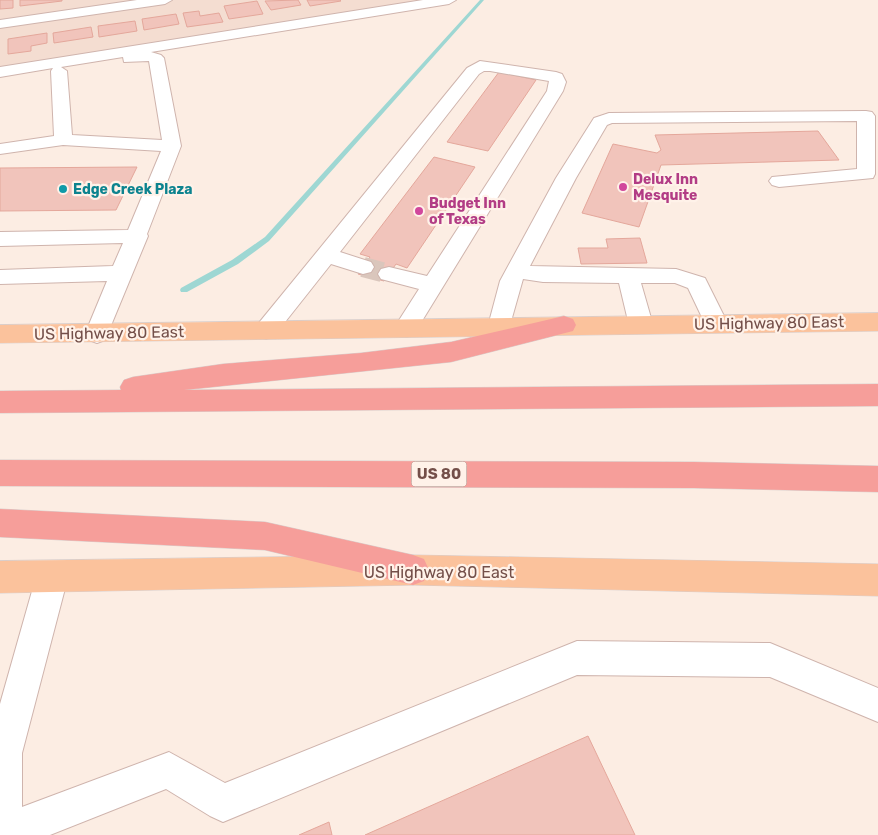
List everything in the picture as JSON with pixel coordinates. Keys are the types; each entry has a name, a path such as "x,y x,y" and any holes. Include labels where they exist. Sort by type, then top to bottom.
{"highway":[{"path":"32,402 223,374 361,364 451,352 564,325"},
{"path":"0,402 878,395"},
{"name":"US 80","path":"0,473 684,475 878,478"},
{"path":"0,523 265,536 413,570"}],"main road":[{"name":"US Highway 80 East","path":"0,334 878,322"},
{"name":"US Highway 80 East","path":"0,577 413,570 878,580"}],"street":[{"path":"0,24 165,0"},
{"path":"0,72 449,0"},
{"path":"0,82 147,56 156,58 172,146 138,236 97,334"},
{"path":"266,330 473,71 480,66 490,66 556,77 558,82 555,91 406,328"},
{"path":"59,71 63,140"},
{"path":"500,326 511,281 566,178 600,122 609,118 866,116 872,175 779,181"},
{"path":"0,149 63,140 172,146"},
{"path":"0,239 138,236"},
{"path":"326,255 363,267"},
{"path":"516,271 543,274 676,276 697,283 716,324"},
{"path":"0,278 122,274"},
{"path":"390,274 433,285"},
{"path":"628,275 641,325"},
{"path":"52,577 4,753 3,834 169,770 224,803 577,658 770,660 878,705"}],"shaded area":[{"path":"0,0 434,0 0,70"}],"building":[{"path":"0,0 13,0 13,8 0,9"},
{"path":"20,0 62,0 62,1 20,6"},
{"path":"298,0 301,5 271,10 265,1"},
{"path":"307,0 340,0 341,1 310,6"},
{"path":"257,1 263,14 229,19 224,6"},
{"path":"199,11 200,16 219,13 223,22 187,27 183,13"},
{"path":"176,14 179,24 144,30 142,19"},
{"path":"135,21 137,31 99,37 98,26"},
{"path":"91,27 93,37 54,43 53,33"},
{"path":"47,33 47,43 31,46 31,51 8,54 8,39"},
{"name":"Budget Inn of Texas","path":"499,72 536,80 488,151 447,142"},
{"name":"Delux Inn Mesquite","path":"818,131 839,160 661,165 639,227 582,213 613,144 657,153 661,150 655,135"},
{"name":"Budget Inn of Texas","path":"434,157 475,167 407,268 396,264 384,281 358,274 370,257 360,254"},
{"name":"Edge Creek Plaza","path":"137,167 116,210 0,211 0,168"},
{"path":"640,238 647,263 581,264 578,248 608,248 606,239"},
{"path":"588,736 635,835 365,835"},
{"path":"329,822 332,835 299,835"}],"waterway":[{"path":"184,290 235,262 267,239 482,0"}],"tunnel":[{"path":"363,267 389,274"}],"place":[{"name":"Delux Inn Mesquite","path":"623,187"},
{"name":"Edge Creek Plaza","path":"63,189"},
{"name":"Budget Inn of Texas","path":"419,211"}]}
